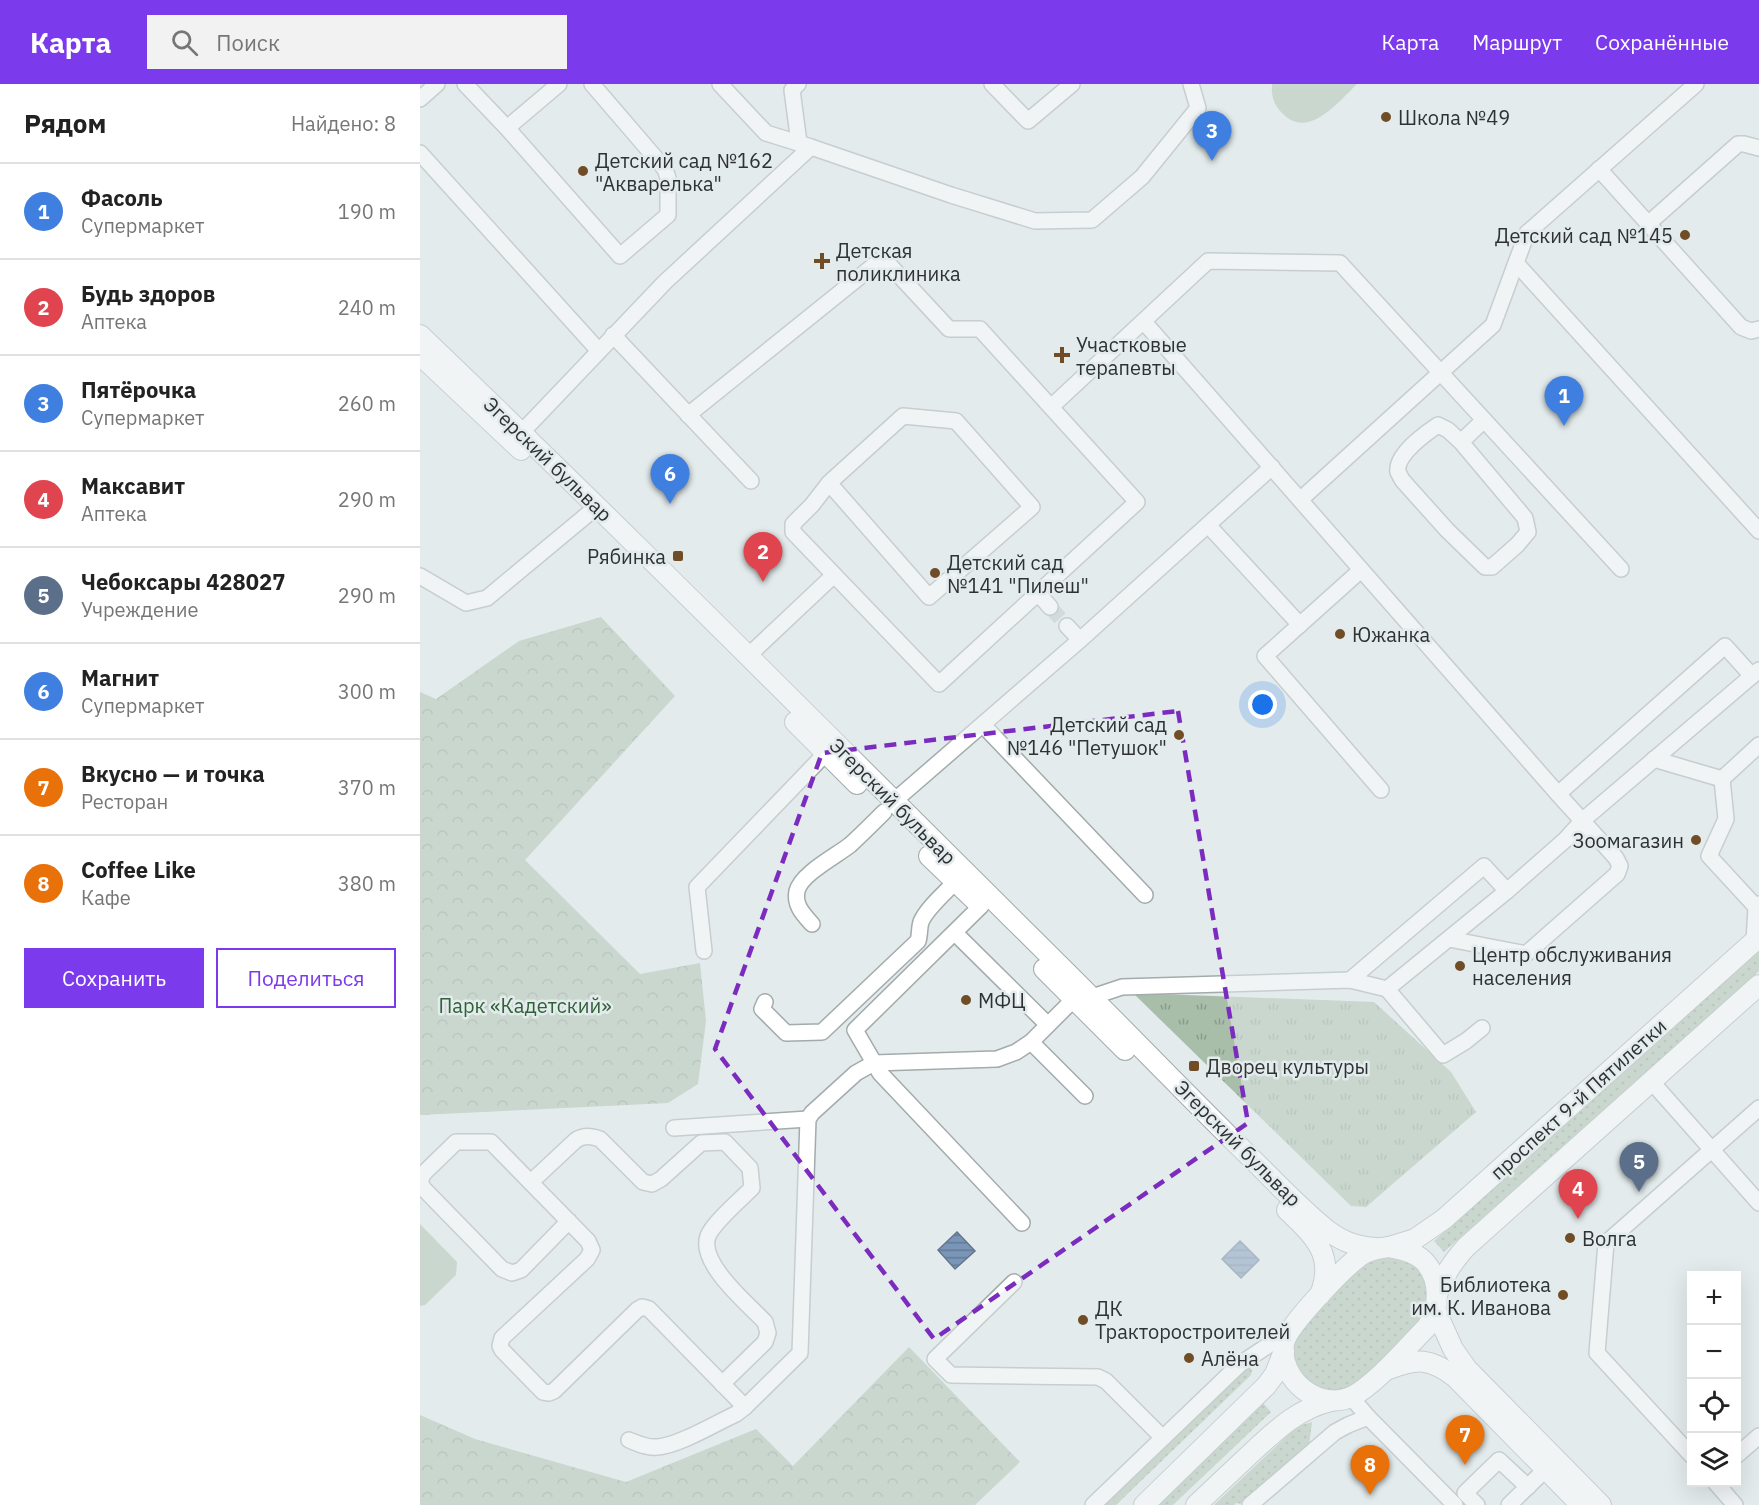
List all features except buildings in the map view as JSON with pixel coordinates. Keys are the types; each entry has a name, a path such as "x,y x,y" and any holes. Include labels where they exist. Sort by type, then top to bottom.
{"main road":[{"name":"Эгерский бульвар","path":"422,351 517,437 1083,998 1310,1235 1320,1249 1326,1264 1320,1295"},
{"name":"Эгерский бульвар","path":"517,437 588,514 744,661 826,753 889,807"},
{"name":"проспект 9-й Пятилетки","path":"1383,1248 1415,1239 1444,1219 1756,939"},
{"name":"проспект 9-й Пятилетки","path":"1436,1303 1442,1280 1452,1263 1466,1247 1759,985"},
{"name":"Эгерский бульвар","path":"1083,998 1326,1229 1350,1244 1383,1248"},
{"path":"1144,1505 1266,1386 1275,1374 1295,1322 1356,1259 1383,1248 1414,1254 1424,1261 1436,1283 1436,1303 1428,1327 1364,1389 1351,1397 1306,1409 1278,1427 1196,1505"},
{"path":"1436,1303 1453,1349 1467,1369 1601,1505"},
{"path":"1286,1342 1286,1364 1297,1383 1312,1396 1331,1401"},
{"path":"1383,1371 1412,1361 1423,1361 1443,1368 1455,1377 1581,1505"}],"street":[{"path":"420,99 437,84"},
{"path":"465,84 620,256 668,215 668,178 665,169 592,84"},
{"path":"507,128 559,84"},
{"path":"720,84 766,133 1035,221 1092,220 1142,177 1198,108 1191,84"},
{"path":"798,84 792,90 805,145"},
{"path":"992,84 1028,121 1072,84"},
{"path":"1301,500 1493,325 1527,233 1696,84"},
{"path":"1649,223 1738,144 1759,148"},
{"path":"517,437 665,282 805,145"},
{"path":"420,153 599,351"},
{"path":"1599,169 1741,327 1751,331 1759,329"},
{"path":"688,415 883,258 949,329 980,329 1137,502 939,684 793,532 793,524 829,483 903,416 956,421 1032,507 929,597 829,483"},
{"path":"1051,407 1208,261 1340,264 1620,569"},
{"path":"1516,263 1759,531"},
{"path":"1144,322 1583,820 1616,858 1620,866 1617,874 1526,954 1449,939"},
{"path":"614,335 752,481"},
{"path":"1461,442 1484,420"},
{"path":"1438,425 1448,430 1461,442 1525,518 1528,532 1492,567 1485,567 1447,531 1398,473 1404,454 1438,425"},
{"path":"812,924 801,913 796,902 797,890 804,879 849,846 916,781 1080,640 1272,467"},
{"path":"420,576 466,603 487,598 588,514"},
{"path":"1208,525 1300,625"},
{"path":"1361,570 1265,656 1381,790"},
{"path":"744,661 834,575"},
{"path":"1038,593 1050,607"},
{"path":"1067,626 1080,640"},
{"path":"1387,989 1507,891 1565,840 1583,820 1755,673 1725,646 1558,794"},
{"path":"983,725 1145,895"},
{"path":"1722,778 1759,745"},
{"path":"704,951 697,887 826,753"},
{"path":"1654,759 1722,778"},
{"path":"1722,778 1726,819 1708,856 1758,905 1756,939"},
{"path":"1350,980 1485,866 1507,891"},
{"path":"765,1002 762,1009 786,1033 822,1032 918,941 920,924 925,915 960,877"},
{"path":"986,902 855,1030 880,1073 1022,1223"},
{"path":"955,933 1048,1025"},
{"path":"629,1440 643,1446 658,1447 673,1444 736,1414 800,1353 808,1119 856,1073 874,1063 997,1059 1016,1052 1031,1042 1048,1025 1083,998 1122,987 1350,980 1387,989 1443,1055 1482,1028"},
{"path":"1031,1042 1085,1096"},
{"path":"1651,1081 1759,1203"},
{"path":"1687,1451 1597,1353 1606,1243 1759,1108"},
{"path":"674,1128 808,1119"},
{"path":"531,1182 576,1140 592,1136 600,1139 643,1182 652,1184 661,1179 701,1143 725,1142 750,1168 752,1188 714,1227 708,1238 707,1248 710,1262 765,1322 768,1332 765,1342 722,1384"},
{"path":"569,1221 521,1270 512,1273 502,1269 424,1189 420,1182 423,1174 456,1142 491,1142 531,1182 569,1221 588,1241 592,1250 587,1259 502,1338 500,1346 502,1350 543,1392 549,1394 554,1391 642,1307 649,1309 745,1407"},
{"path":"1014,1282 935,1359 951,1375 1098,1377 1106,1381 1163,1438"},
{"path":"1093,1505 1240,1365 1286,1342"},
{"path":"1351,1397 1455,1505"},
{"path":"1250,1505 1335,1432 1368,1417"},
{"path":"1741,1452 1759,1436"},
{"path":"1477,1505 1465,1493 1499,1460 1528,1487"},
{"path":"1509,1505 1546,1469"},
{"path":"1719,1487 1735,1505"}],"highlighted area":[{"path":"1178,711 1248,1123 934,1339 715,1049 822,753"}],"green space":[{"path":"1272,84 1357,84 1333,108 1303,123 1293,121 1280,111 1275,104"},
{"name":"Парк «Кадетский»","path":"601,617 675,696 525,860 640,974 700,963 706,1021 698,1084 668,1103 420,1115 420,692 436,699 519,641"},
{"path":"1759,950 1759,971 1444,1252 1434,1241"},
{"path":"1133,993 1374,1002 1451,1072 1476,1112 1366,1207 1351,1206"},
{"path":"420,1224 457,1262 456,1275 425,1305 420,1306"},
{"path":"1388,1255 1411,1264 1425,1278 1428,1298 1422,1322 1352,1387 1333,1392 1320,1389 1308,1382 1297,1369 1292,1352 1295,1335 1364,1261"},
{"path":"909,1347 1020,1462 975,1505 420,1505 420,1415 475,1439 626,1482 756,1429 793,1466"},
{"path":"1248,1366 1252,1370 1251,1375 1116,1505 1101,1505"},
{"path":"1263,1403 1271,1412 1173,1505 1157,1505"},
{"path":"1312,1422 1309,1445 1244,1504 1214,1505 1291,1432"}],"water":[{"path":"957,1232 975,1251 955,1269 938,1250"},
{"path":"1240,1241 1259,1260 1241,1278 1222,1259"}],"tunnel":[{"path":"1050,607 1067,626"}],"place":[{"name":"Школа №49","path":"1386,117"},
{"name":"Пятёрочка","path":"1212,161"},
{"name":"Детский сад №162 \"Акварелька\"","path":"583,171"},
{"name":"Детский сад №145","path":"1685,235"},
{"name":"Детская поликлиника","path":"822,261"},
{"name":"Участковые терапевты","path":"1062,355"},
{"name":"Фасоль","path":"1564,426"},
{"name":"Магнит","path":"670,504"},
{"name":"Рябинка","path":"678,556"},
{"name":"Детский сад №141 \"Пилеш\"","path":"935,573"},
{"name":"Будь здоров","path":"763,582"},
{"name":"Южанка","path":"1340,634"},
{"name":"Детский сад №146 \"Петушок\"","path":"1179,735"},
{"name":"Зоомагазин","path":"1696,840"},
{"name":"Центр обслуживания населения","path":"1460,966"},
{"name":"МФЦ","path":"966,1000"},
{"name":"Дворец культуры","path":"1194,1066"},
{"name":"Чебоксары 428027","path":"1639,1192"},
{"name":"Максавит","path":"1578,1219"},
{"name":"Волга","path":"1570,1238"},
{"name":"Библиотека им. К. Иванова","path":"1563,1295"},
{"name":"ДК Тракторостроителей","path":"1083,1320"},
{"name":"Алёна","path":"1189,1358"},
{"name":"Вкусно — и точка","path":"1465,1465"},
{"name":"Coffee Like","path":"1370,1495"}]}
